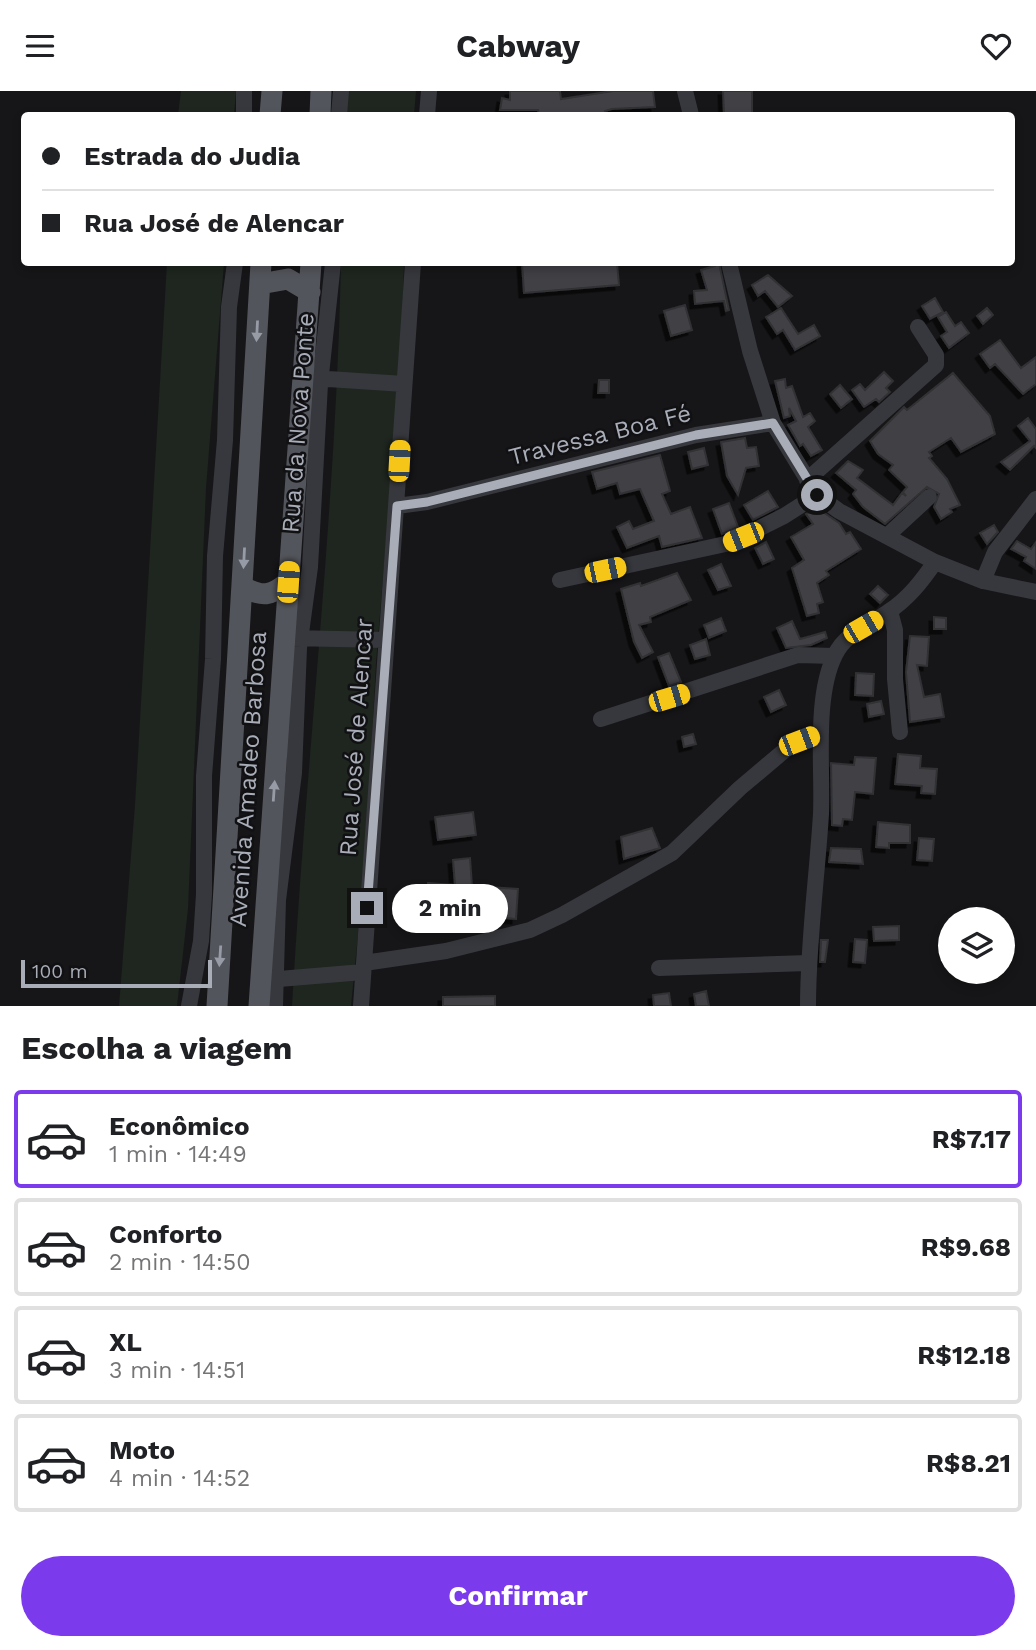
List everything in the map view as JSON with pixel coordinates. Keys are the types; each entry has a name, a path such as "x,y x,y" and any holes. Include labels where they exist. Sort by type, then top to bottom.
{"main road":[{"path":"270,112 272,91"},
{"path":"320,112 321,91"},
{"name":"Avenida Amadeo Barbosa","path":"217,1006 261,266"},
{"name":"Avenida Amadeo Barbosa","path":"259,1006 268,980 292,638 288,582 312,378 311,266"},
{"path":"260,284 288,279 310,292"},
{"path":"242,586 257,595 268,595 288,582"}],"street":[{"path":"244,91 244,112"},
{"path":"339,112 341,91"},
{"path":"427,112 429,91"},
{"path":"685,91 690,112"},
{"path":"189,1006 201,941 204,894 204,776 213,659 215,556 225,440 229,307 235,266"},
{"name":"Rua da Nova Ponte","path":"292,638 310,567 312,378 332,266"},
{"name":"Rua José de Alencar","path":"361,1006 371,825 383,712 385,640 413,266"},
{"path":"730,266 753,362 773,423 817,495 839,511 935,562 983,580 1036,591"},
{"path":"807,480 936,365 936,355 918,327"},
{"path":"312,378 404,384"},
{"name":"Travessa Boa Fé","path":"397,506 427,502 696,435 773,423"},
{"path":"560,580 730,543 784,516 817,495"},
{"path":"888,535 929,497"},
{"path":"983,580 995,552 1036,499"},
{"path":"808,1006 808,963 821,813 820,733 834,656 846,639 890,611 917,589 935,562"},
{"path":"890,611 895,630 895,679 900,732"},
{"path":"292,638 385,640"},
{"path":"601,719 798,655 834,656"},
{"path":"275,1006 268,980 363,968 446,951 530,930 562,915 672,853 740,788 791,745 820,733"},
{"path":"659,968 808,963"}],"shaded area":[{"path":"181,91 236,91 234,112 178,112"},
{"path":"346,91 416,91 414,112 345,112"},
{"path":"167,266 224,266 206,488 188,909 177,1006 119,1006 135,805"},
{"path":"341,266 404,266 401,356 376,663 366,853 351,1006 292,1006 327,542"}],"building":[{"path":"510,91 560,91 561,99 613,91 653,91 655,107 612,109 605,112 500,110 502,98 510,100"},
{"path":"723,91 752,91 752,112 724,112"},
{"path":"522,266 617,266 619,285 524,293"},
{"path":"720,266 729,310 726,311 724,301 695,304 694,291 707,290 701,270"},
{"path":"768,275 792,296 778,307 765,291 758,296 752,285"},
{"path":"935,298 943,312 930,319 922,306"},
{"path":"685,305 692,330 671,336 664,311"},
{"path":"781,308 798,334 814,325 820,336 795,350 783,330 777,334 766,317"},
{"path":"987,308 993,315 983,324 977,316"},
{"path":"946,312 955,326 961,322 969,333 949,348 941,336 947,332 938,317"},
{"path":"1000,340 1021,368 1036,357 1036,384 1023,394 995,364 990,368 980,354"},
{"path":"884,372 893,381 886,388 890,392 879,402 876,399 864,407 852,390 860,384 865,390"},
{"path":"953,373 990,416 995,434 961,452 951,438 929,452 932,456 929,458 947,479 960,505 950,509 952,512 941,519 934,507 939,494 927,487 885,524 863,507 853,494 856,490 836,473 848,461 863,470 857,478 893,505 902,493 906,496 903,492 907,487 889,470 893,465 878,454 870,441 904,407 907,410"},
{"path":"785,379 786,388 792,386 803,417 810,413 815,421 808,427 822,450 811,456 803,444 800,446 788,425 796,421 789,408 790,416 784,418 775,381"},
{"path":"599,380 609,380 609,393 598,393"},
{"path":"840,385 852,399 841,408 830,394"},
{"path":"1028,418 1036,429 1036,448 1034,446 1010,470 1001,462 1030,441 1018,426"},
{"path":"745,438 747,448 756,447 759,466 746,468 738,495 727,476 721,442"},
{"path":"704,448 708,465 692,469 688,452"},
{"path":"660,455 670,491 662,494 671,514 690,507 702,538 662,547 659,536 627,548 617,527 629,521 633,529 654,521 640,489 620,494 617,483 597,489 592,472"},
{"path":"768,491 778,507 753,520 744,505"},
{"path":"729,503 738,527 722,534 713,509"},
{"path":"817,508 839,523 846,534 850,532 861,549 826,571 829,575 817,583 823,602 817,604 819,613 807,616 792,568 804,560 791,537 813,524 806,514"},
{"path":"994,525 998,532 987,544 980,533"},
{"path":"1017,541 1031,549 1036,542 1036,569 1024,561 1026,557 1011,549"},
{"path":"766,542 774,559 763,564 755,548"},
{"path":"721,564 731,586 718,590 708,570"},
{"path":"677,573 691,600 650,617 651,622 639,625 653,652 642,658 634,642 621,589 640,583 641,586"},
{"path":"878,586 888,595 880,603 870,594"},
{"path":"934,617 946,618 946,629 934,629"},
{"path":"721,618 726,631 709,638 704,625"},
{"path":"792,621 800,639 825,632 827,638 811,645 786,648 777,628"},
{"path":"910,636 929,637 927,666 917,665 924,697 940,694 944,717 910,722 906,672"},
{"path":"706,639 710,655 695,659 690,645"},
{"path":"669,653 681,682 669,686 658,657"},
{"path":"856,673 874,674 873,696 855,695"},
{"path":"779,690 786,705 771,712 764,697"},
{"path":"881,701 884,714 869,717 867,704"},
{"path":"693,734 696,744 684,747 682,737"},
{"path":"898,754 921,756 920,768 937,769 935,794 921,793 922,786 895,784"},
{"path":"855,757 876,758 873,794 855,792 852,820 843,819 842,826 832,825 831,763 854,765"},
{"path":"473,812 476,835 438,840 435,817"},
{"path":"878,822 910,825 910,843 889,843 889,848 876,847"},
{"path":"652,828 660,848 624,859 621,837"},
{"path":"919,838 934,839 932,861 917,860"},
{"path":"831,848 861,849 863,864 829,862"},
{"path":"470,858 472,886 518,889 516,919 426,912 428,883 455,885 453,860"},
{"path":"899,926 899,940 874,941 873,927"},
{"path":"855,939 867,940 865,963 853,962"},
{"path":"821,940 828,940 825,962 820,962"},
{"path":"706,991 709,1006 696,1006 694,994"},
{"path":"669,993 671,1006 654,1006 653,995"},
{"path":"495,996 495,1006 443,1006 443,997"}],"route":[{"path":"367,908 371,825 383,712 385,640 397,506 427,502 696,435 773,423 817,495"}]}
